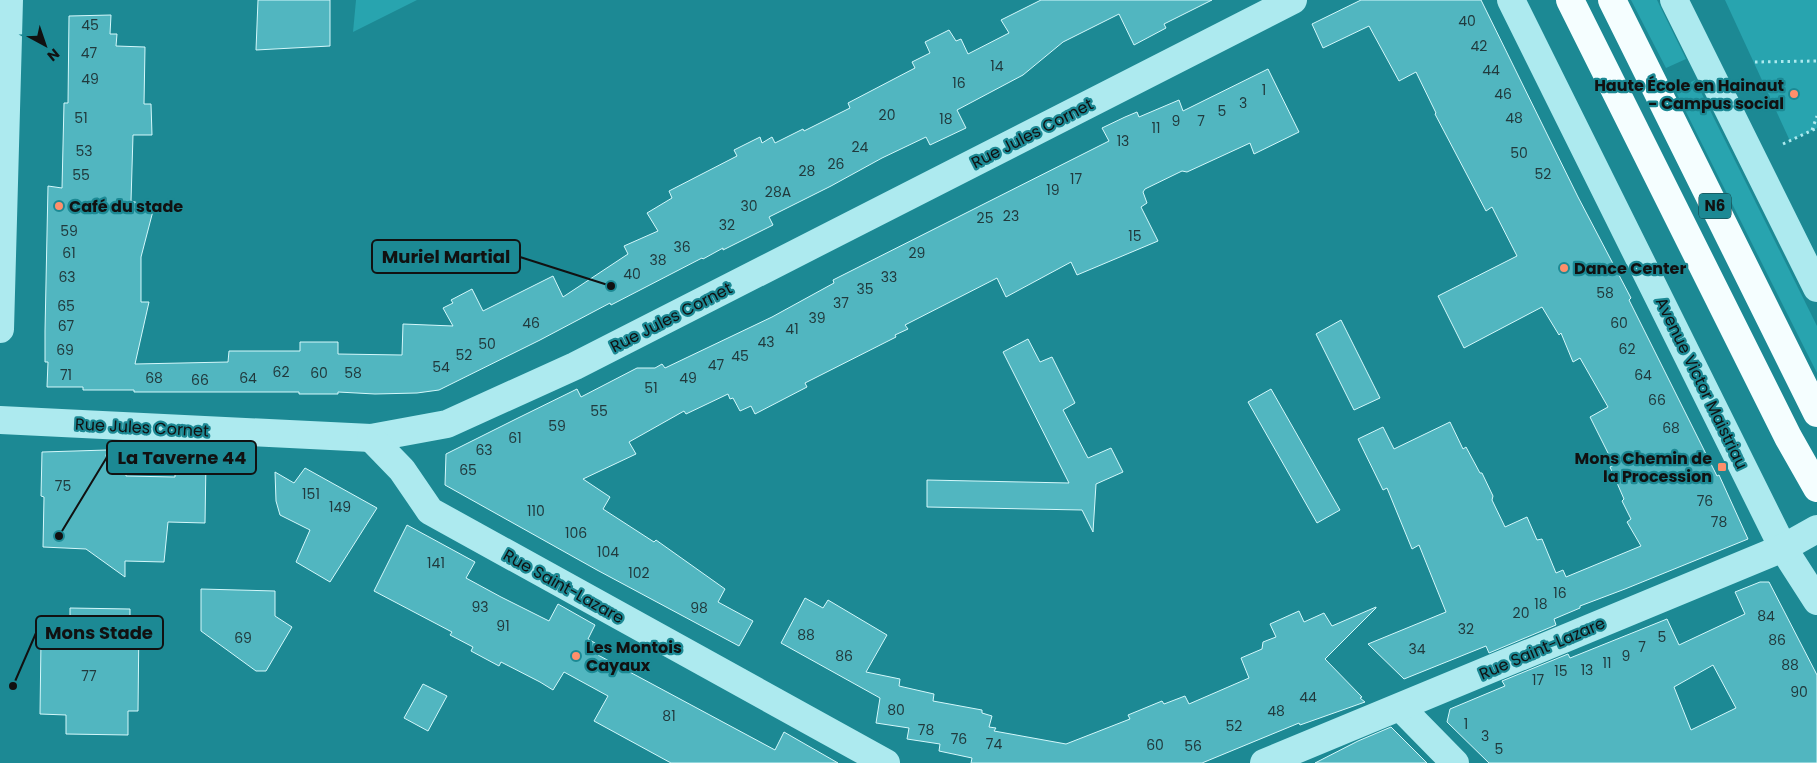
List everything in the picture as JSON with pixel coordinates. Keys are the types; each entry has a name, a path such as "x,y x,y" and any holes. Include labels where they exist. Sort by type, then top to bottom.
{"main road":[{"name":"N6","path":"1570,0 1788,438 1817,488"},
{"name":"N6","path":"1612,0 1817,412"}],"street":[{"path":"0,329 8,0"},
{"name":"Rue Jules Cornet","path":"0,420 371,438 447,424 575,366 1293,0"},
{"name":"Avenue Victor Maistriau","path":"1511,0 1783,548 1817,602"},
{"path":"1674,0 1817,288"},
{"name":"Rue Saint-Lazare","path":"371,438 402,470 430,511 886,763"},
{"name":"Rue Saint-Lazare","path":"1264,763 1401,708 1783,548 1817,530"},
{"path":"1401,708 1456,763"}],"path":[{"path":"1755,62 1817,61"},
{"path":"1812,131 1817,116"},
{"path":"1783,144 1817,128"}],"shaded area":[{"path":"356,0 417,0 353,32"},
{"path":"1631,0 1657,0 1686,59 1666,68"},
{"name":"Haute École en Hainaut - Campus social","path":"1725,0 1817,0 1817,128 1790,141"},
{"path":"1695,80 1817,326 1817,373 1675,90"}],"building":[{"path":"258,0 330,0 330,46 256,50"},
{"path":"1041,0 1212,0 1164,24 1166,28 1134,45 1119,14 1063,42 1023,75 957,110 966,128 930,145 926,137 882,158 769,217 773,225 723,250 723,248 702,258 611,305 610,303 439,390 417,393 375,394 338,392 338,394 299,394 299,392 134,392 134,390 83,390 83,387 47,387 48,362 45,362 45,331 48,186 62,188 64,103 68,103 69,16 111,15 110,34 117,34 116,46 145,47 144,104 151,104 152,135 133,135 131,201 154,207 141,257 141,302 149,302 135,364 228,362 229,351 300,351 300,342 338,342 338,354 402,355 403,324 453,326 443,308 453,303 451,300 472,289 483,311 553,276 563,297 628,254 624,246 658,231 647,213 672,198 669,191 737,156 734,150 760,137 762,143 772,137 775,143 850,108 848,103 915,68 912,62 930,53 925,42 949,30 956,41 961,39 968,54 1009,33 1001,20"},
{"path":"1361,0 1481,0 1578,197 1631,298 1629,300 1717,476 1719,475 1748,539 1580,606 1580,608 1554,619 1556,625 1489,653 1486,646 1404,679 1368,644 1446,612 1419,545 1412,549 1387,488 1383,490 1358,439 1383,427 1394,449 1450,422 1463,449 1466,447 1480,473 1482,473 1505,527 1527,517 1537,540 1542,539 1556,573 1563,570 1566,577 1641,546 1627,522 1631,519 1622,501 1624,499 1610,467 1614,465 1590,417 1608,407 1580,358 1573,362 1561,333 1559,335 1542,307 1464,348 1438,296 1517,256 1492,207 1486,211 1435,114 1416,72 1399,81 1369,26 1323,48 1312,24"},
{"path":"1268,69 1299,132 1254,154 1250,143 1187,172 1182,171 1145,189 1143,192 1147,203 1141,207 1158,241 1077,275 1071,262 1006,297 997,278 905,325 908,329 895,335 896,337 805,383 807,387 755,414 751,406 740,411 733,398 730,399 728,394 686,414 684,411 629,442 636,454 583,479 610,497 603,509 654,542 656,540 725,589 718,602 753,621 739,646 597,570 445,485 446,454 577,389 581,397 637,368 655,368 662,364 665,368 772,317 834,283 833,280 1109,141 1102,128 1125,117 1137,112 1139,117 1179,100 1183,111"},
{"path":"1341,320 1380,398 1354,410 1316,334"},
{"path":"1028,339 1040,362 1052,357 1075,403 1063,410 1088,458 1111,448 1123,472 1096,484 1093,532 1082,510 927,507 927,480 1069,483 1003,352"},
{"path":"1271,389 1340,510 1317,523 1248,402"},
{"path":"107,450 106,456 126,454 126,476 175,477 175,459 206,460 205,523 168,522 164,562 125,561 125,577 86,549 43,547 44,497 41,496 42,452"},
{"path":"305,468 377,508 330,582 296,562 310,530 280,515 276,501 275,472 294,483"},
{"path":"407,525 475,562 466,578 501,597 549,621 558,604 595,625 588,639 602,647 598,655 775,750 784,732 838,763 671,763 594,721 608,696 564,672 553,690 501,662 499,666 471,651 473,647 450,635 452,632 374,591"},
{"path":"1760,582 1769,582 1817,675 1817,763 1489,763 1447,722 1450,709 1505,686 1502,681 1568,654 1570,658 1667,619 1679,645 1745,614 1735,592","holes":["1713,665 1736,708 1691,730 1674,687"]},
{"path":"201,589 275,591 275,616 292,627 266,671 256,671 201,631"},
{"path":"805,598 823,608 828,600 887,635 866,672 900,679 899,686 934,694 933,701 982,710 982,713 992,716 989,727 996,728 994,731 1066,744 1130,719 1128,715 1162,701 1164,704 1185,696 1189,704 1249,678 1241,658 1262,649 1263,642 1276,637 1270,624 1299,611 1304,622 1324,613 1332,626 1376,608 1325,659 1365,702 1300,725 1299,723 1202,763 971,763 972,758 939,751 940,744 907,739 909,728 876,723 880,698 781,643"},
{"path":"70,608 130,609 130,620 139,620 138,711 128,711 128,735 66,734 66,715 40,714 41,640 70,641"},
{"path":"423,684 447,696 428,731 404,718"},
{"path":"1391,727 1427,763 1315,763 1358,741"}],"place":[{"name":"Haute École en Hainaut - Campus social","path":"1794,94"},
{"name":"Café du stade","path":"59,206"},
{"name":"Dance Center","path":"1564,268"},
{"name":"Muriel Martial","path":"611,286"},
{"name":"Mons Chemin de la Procession","path":"1722,467"},
{"name":"La Taverne 44","path":"59,536"},
{"name":"Les Montois Cayaux","path":"576,656"},
{"name":"Mons Stade","path":"13,686"}]}
